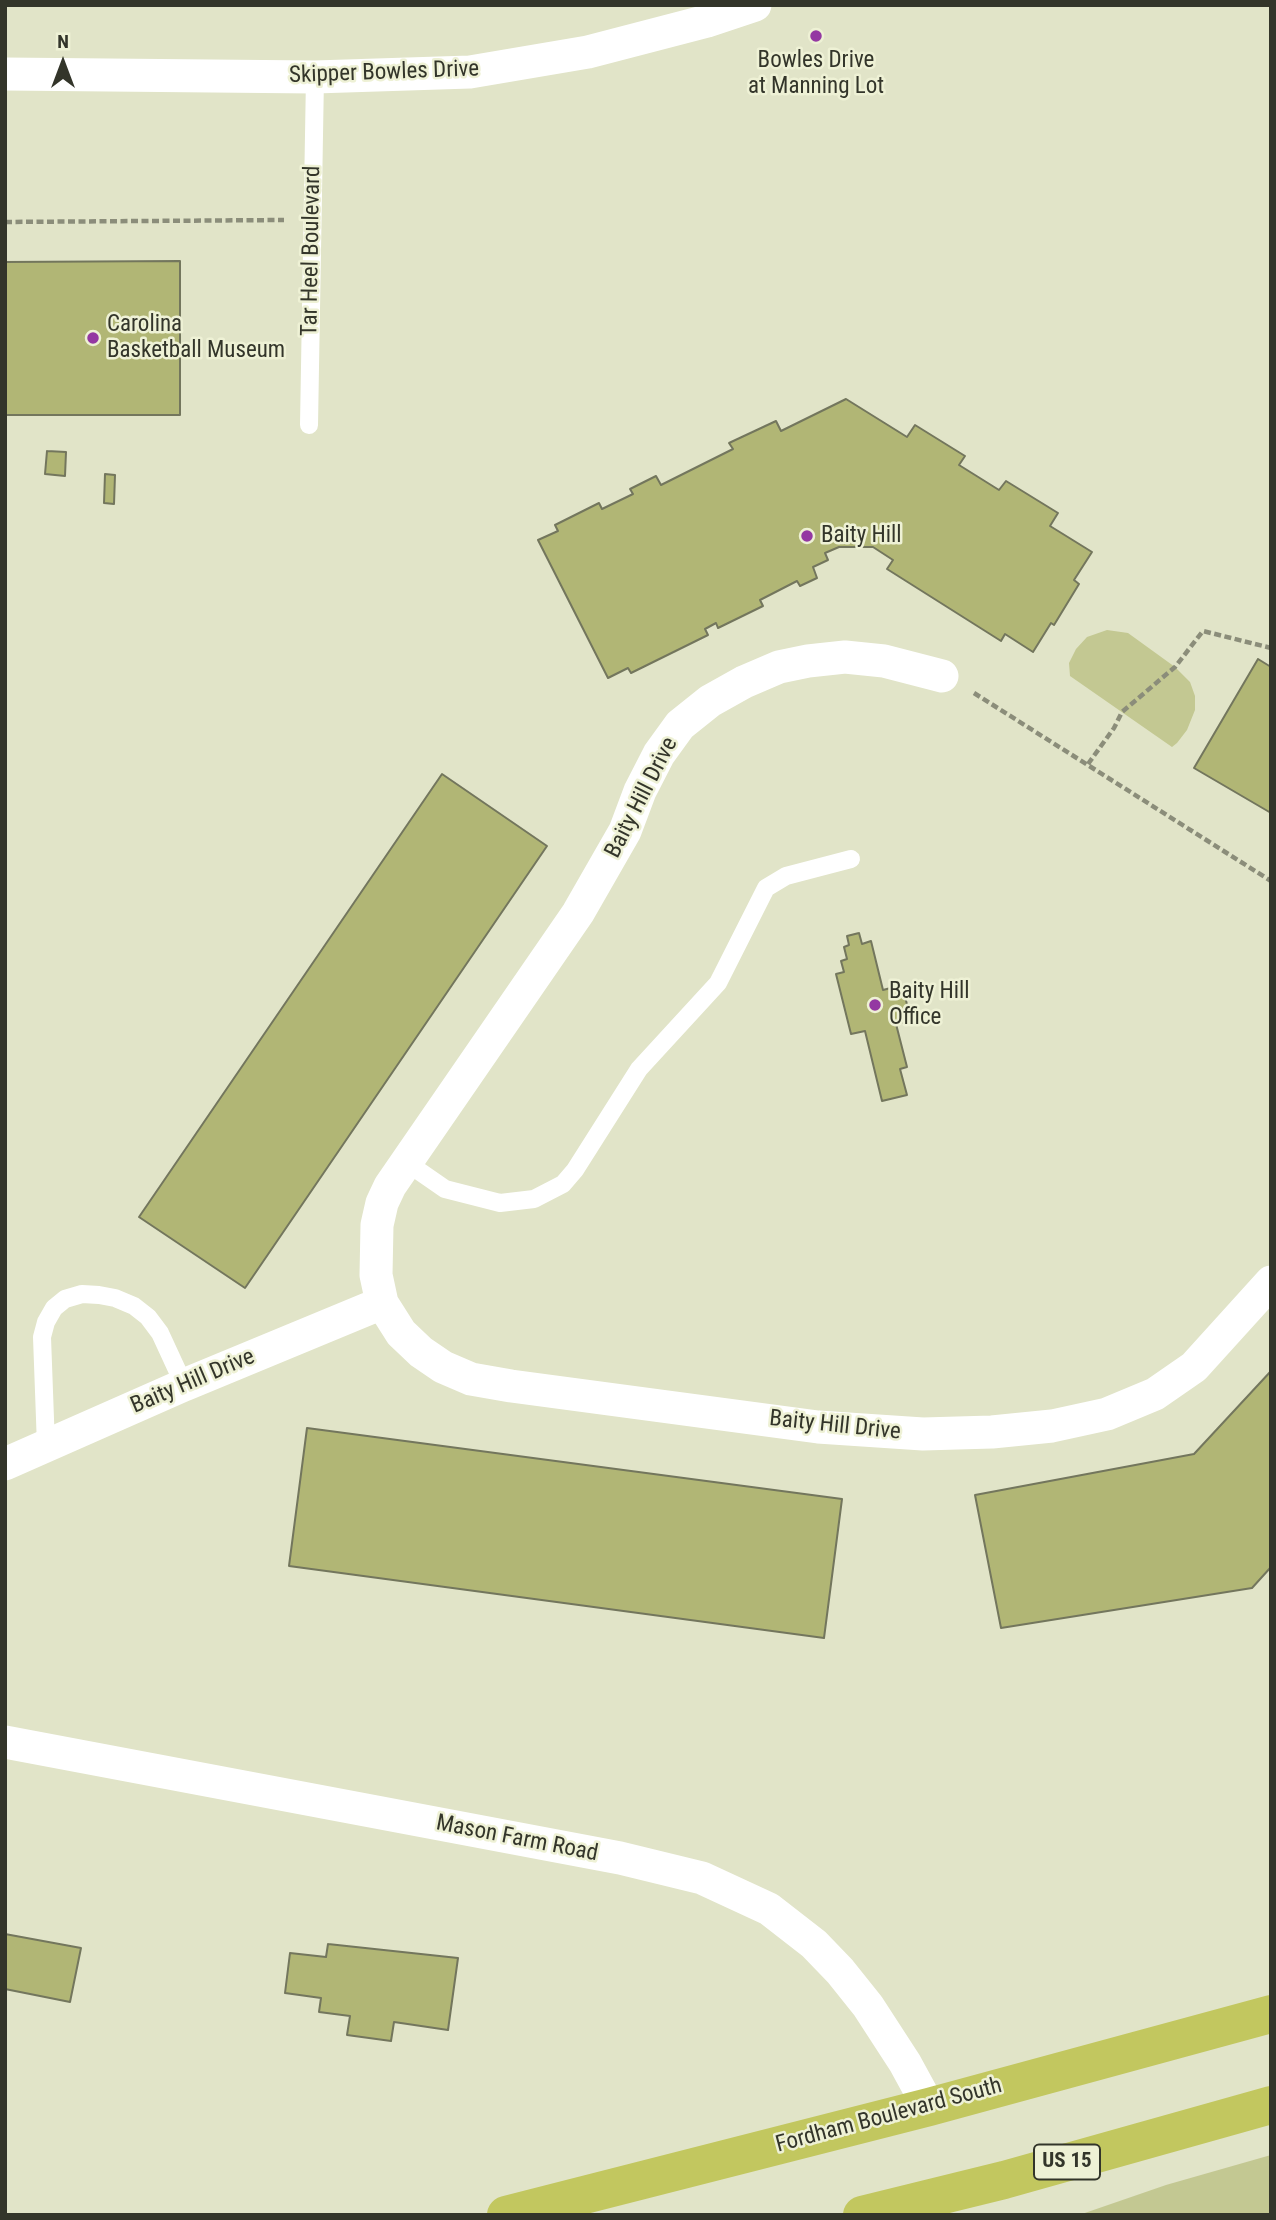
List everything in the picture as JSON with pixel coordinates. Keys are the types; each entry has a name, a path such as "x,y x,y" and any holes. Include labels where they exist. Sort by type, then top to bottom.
{"highway":[{"name":"Fordham Boulevard South","path":"506,2215 1271,2014"},
{"name":"US 15","path":"862,2215 1004,2180 1271,2105"}],"street":[{"name":"Skipper Bowles Drive","path":"5,74 315,77 470,72 588,52 707,21 755,5"},
{"name":"Baity Hill Drive","path":"942,676 884,661 845,657 808,661 779,667 744,682 710,701 680,725 659,754 640,791 625,831 578,913 406,1162 382,1203 377,1225 376,1275 383,1303 401,1333 421,1352 443,1367 471,1379 512,1387 818,1427 923,1434 992,1432 1052,1426 1107,1414 1155,1394 1194,1367 1271,1282"},
{"name":"Baity Hill Drive","path":"5,1464 184,1385 383,1303"},
{"name":"Mason Farm Road","path":"5,1742 620,1858 702,1878 769,1909 814,1944 841,1971 868,2006 929,2106"}],"lane":[{"name":"Tar Heel Boulevard","path":"309,425 315,77"},
{"path":"406,1162 445,1189 500,1203 534,1199 562,1184 575,1170 639,1069 718,984 766,888 786,876 851,859"},
{"path":"46,1446 43,1337 46,1322 54,1308 65,1299 82,1294 99,1295 134,1306 148,1317 160,1334 184,1385"}],"path":[{"path":"5,222 312,219"},
{"path":"1088,764 1122,712 1175,667 1203,631 1271,648"},
{"path":"942,676 971,691 1271,881"}],"green space":[{"path":"1107,630 1128,633 1175,667 1190,682 1195,696 1195,710 1187,730 1172,747 1070,676 1069,663 1076,649 1087,637"},
{"path":"1271,2155 1271,2215 1079,2215 1166,2185"}],"building":[{"name":"Carolina Basketball Museum","path":"180,261 180,415 5,415 5,262"},
{"name":"Baity Hill","path":"846,399 907,437 915,425 965,456 959,465 999,490 1006,481 1058,513 1050,526 1092,552 1074,580 1079,584 1054,625 1051,623 1033,652 1005,634 1001,641 887,569 893,560 873,547 839,547 825,553 828,560 813,567 817,578 800,586 797,581 760,600 763,606 718,628 716,623 705,629 708,635 631,673 628,668 608,678 538,540 558,531 555,525 599,503 602,509 633,494 630,489 656,476 661,485 733,449 729,443 776,421 781,431"},
{"path":"47,451 66,452 65,476 45,474"},
{"path":"105,474 115,475 114,504 104,503"},
{"path":"1258,659 1271,667 1271,813 1194,768"},
{"path":"442,774 547,846 245,1288 139,1217"},
{"name":"Baity Hill Office","path":"859,933 862,944 871,941 883,990 902,985 911,1020 896,1024 907,1067 900,1069 907,1095 882,1101 865,1031 851,1034 836,974 844,972 841,961 847,959 844,947 849,945 847,936"},
{"path":"1271,1371 1271,1567 1252,1588 1001,1628 975,1495 1194,1454"},
{"path":"307,1428 842,1499 824,1638 289,1566"},
{"path":"5,1934 81,1948 70,2002 5,1989"},
{"path":"328,1944 458,1958 448,2030 394,2022 391,2041 347,2035 350,2016 319,2012 321,1998 285,1993 290,1953 326,1957"}],"place":[{"name":"Bowles Drive at Manning Lot","path":"816,36"},
{"name":"Carolina Basketball Museum","path":"93,338"},
{"name":"Baity Hill","path":"807,536"},
{"name":"Baity Hill Office","path":"875,1005"}]}
